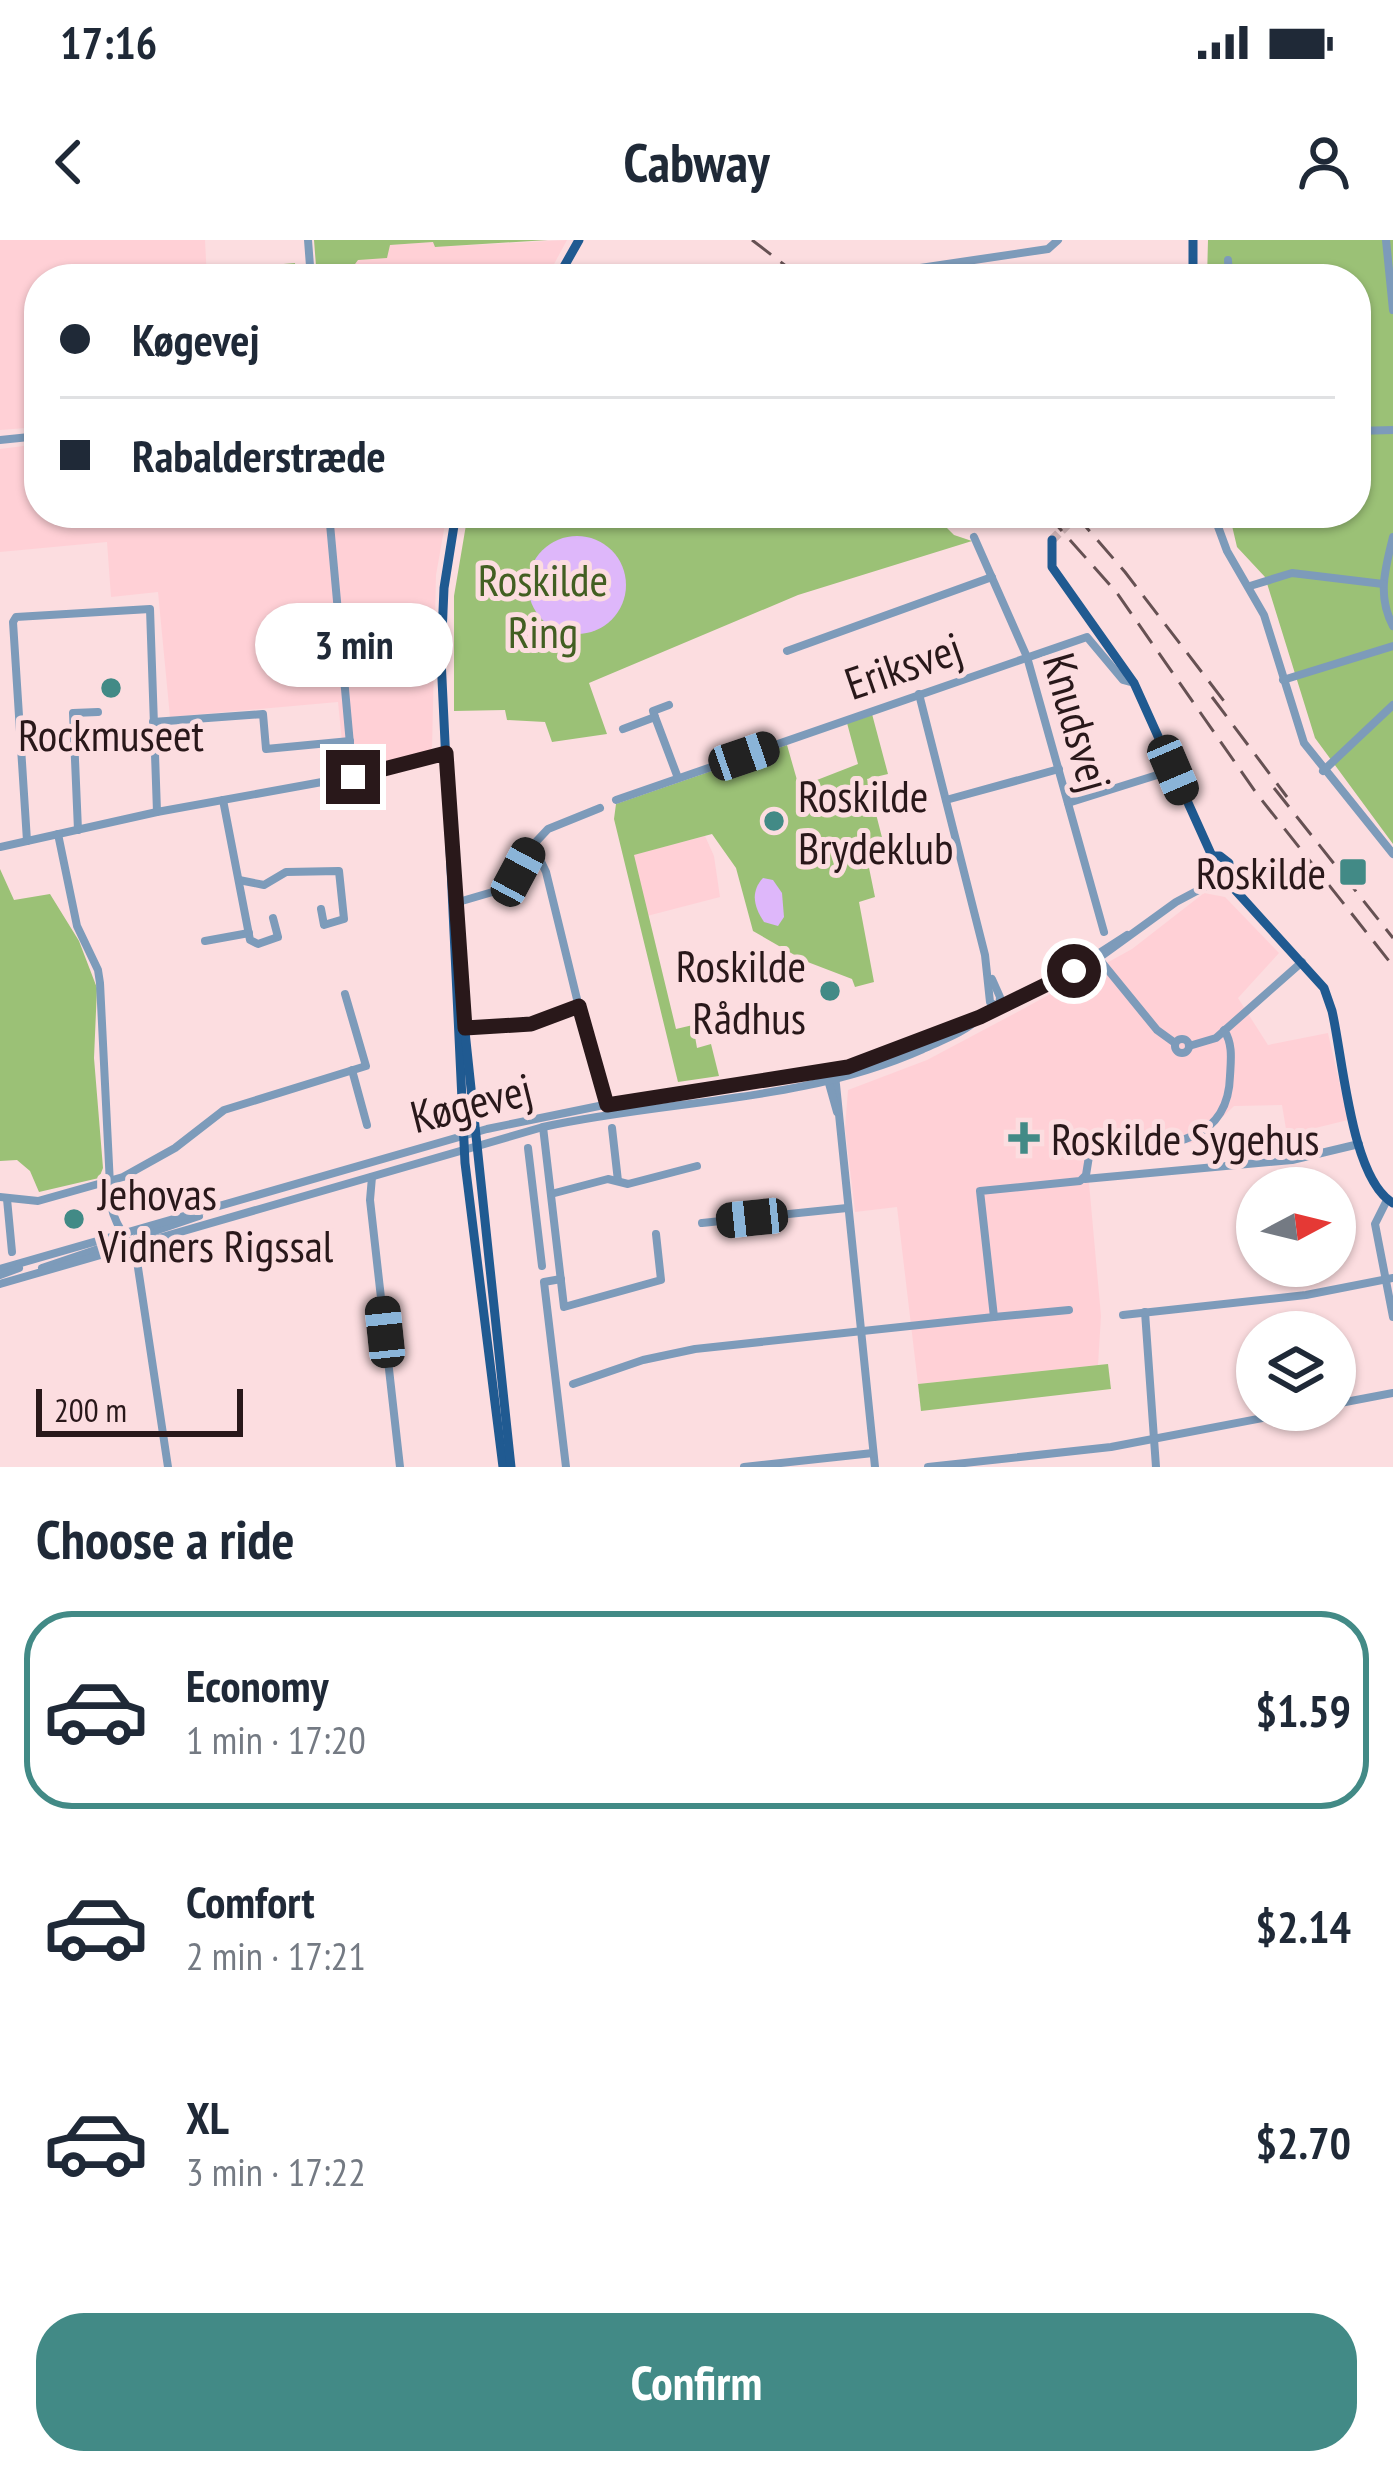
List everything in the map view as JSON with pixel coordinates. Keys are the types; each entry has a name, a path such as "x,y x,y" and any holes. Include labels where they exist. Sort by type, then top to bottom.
{"main road":[{"path":"454,528 442,616 454,903 469,1148 507,1467"},
{"path":"1052,540 1052,567 1134,683 1212,856"},
{"path":"1227,881 1210,884 1201,873 1203,862 1212,856 1229,863 1227,881 1324,988 1370,1181 1390,1202"},
{"path":"469,1148 483,1226 507,1467"}],"street":[{"path":"947,264 1048,249 1058,240"},
{"path":"1386,240 1393,310"},
{"path":"1228,260 1228,264"},
{"path":"330,528 353,777"},
{"path":"1219,528 1264,615 1300,735 1323,771 1393,854"},
{"name":"Knudsvej","path":"974,536 1027,657 1104,932"},
{"path":"1393,537 1383,584 1393,626"},
{"path":"1250,586 1292,573 1383,584"},
{"path":"787,650 992,577"},
{"path":"27,842 15,686 16,617 150,609 157,812"},
{"name":"Eriksvej","path":"616,800 1087,637 1123,680 1134,683"},
{"path":"1283,680 1393,646"},
{"path":"919,694 999,1008"},
{"path":"1323,771 1393,705"},
{"path":"669,706 653,711 678,778"},
{"path":"78,830 73,713 98,712"},
{"path":"153,724 263,715 266,749 350,741"},
{"path":"623,729 655,717"},
{"path":"0,847 157,812 353,777 446,753"},
{"path":"946,800 1059,769"},
{"path":"1068,803 1173,770"},
{"path":"223,800 250,940 258,944 278,937 273,918"},
{"path":"454,903 496,891 518,872 533,845 557,822 600,808"},
{"path":"58,834 73,911 100,983 111,1205 120,1235 132,1246 148,1324 167,1467"},
{"path":"533,845 546,872 608,1109"},
{"path":"239,880 264,886 286,872 339,871 344,919 324,925 321,909"},
{"name":"Køgevej","path":"1176,902 1201,873"},
{"name":"Køgevej","path":"0,1276 37,1259 469,1134 832,1076 980,1017 1074,971 1210,884"},
{"path":"205,941 249,933"},
{"path":"1096,957 1180,1052 1210,1042 1302,962"},
{"path":"12,1252 5,1233 3,1198 38,1201 109,1182 140,1170 224,1110 366,1066 345,994"},
{"path":"462,1029 531,1024 579,1006"},
{"path":"1085,1179 1090,1150 1187,1140 1212,1124 1229,1092 1231,1046 1224,1030"},
{"path":"352,1070 367,1125"},
{"path":"832,1076 874,1467"},
{"path":"543,1122 564,1307 662,1280 656,1234"},
{"name":"Køgevej","path":"0,1276 26,1276 132,1246 543,1122"},
{"path":"612,1129 618,1180"},
{"path":"994,1317 980,1191 1288,1160 1359,1144"},
{"path":"528,1148 542,1266"},
{"path":"530,1162 547,1160"},
{"path":"551,1194 608,1179 628,1184 697,1166"},
{"path":"373,1176 370,1200 400,1467"},
{"path":"1390,1202 1375,1218 1393,1317"},
{"path":"132,1246 137,1237 215,1208"},
{"path":"702,1223 847,1208"},
{"path":"26,1276 64,1258 116,1244 120,1235"},
{"path":"1123,1315 1306,1295 1389,1279"},
{"path":"561,1280 544,1282 566,1467"},
{"path":"573,1384 669,1353 1069,1310"},
{"path":"1145,1312 1156,1467"},
{"path":"1356,1400 1393,1393"},
{"path":"928,1467 1154,1439 1236,1423"},
{"path":"744,1467 873,1454"}],"shaded area":[{"path":"0,240 205,240 206,264 24,264 24,428 0,430"},
{"path":"567,240 554,264 354,264 389,245 434,242 436,247"},
{"path":"24,446 24,528 444,528 436,575 432,749 392,763 345,771 338,702 170,717 158,592 111,597 107,542 0,552 0,449"},
{"path":"577,536 612,550 626,585 612,620 577,634 542,620 528,585 542,550"},
{"path":"705,836 714,856 720,897 647,916 633,855"},
{"path":"763,878 773,880 782,893 784,917 778,926 764,922 756,905 756,889"},
{"name":"Roskilde Sygehus","path":"1204,893 1225,897 1279,953 1238,998 1268,1045 1328,1033 1348,1120 1287,1135 1282,1105 1234,1106 1197,1142 1096,1153 1087,1161 1101,1316 1098,1365 918,1384 897,1207 855,1212 845,1128 848,1090 927,1060 1132,949"}],"green space":[{"path":"314,240 548,240 390,245 387,258 316,264"},
{"path":"1208,240 1393,240 1393,844 1315,738 1265,577 1237,547 1233,528 1371,528 1371,264 1207,264"},
{"name":"Roskilde Ring","path":"465,528 947,528 972,541 798,595 589,683 607,734 552,742 545,722 507,720 505,710 454,711 454,596"},
{"path":"872,714 888,774 867,779 886,853 867,858 875,897 859,902 874,982 855,987 852,979 805,961 753,931 736,868 712,834 634,855 676,1029 693,1025 697,1048 711,1044 719,1076 678,1082 614,819 616,804 787,745 799,787 858,764 847,723"},
{"path":"0,869 14,900 50,894 79,941 97,988 94,1058 103,1168 99,1178 39,1192 30,1171 17,1160 0,1161"},
{"path":"1108,1364 1111,1389 921,1411 918,1384"}],"tunnel":[{"path":"1052,540 1064,528"}],"railway":[{"path":"752,240 783,264"},
{"path":"1059,528 1117,593 1257,794 1393,966"},
{"path":"1087,528 1227,705"},
{"path":"1212,697 1287,797"},
{"path":"1274,788 1393,938"}],"place":[{"name":"Rockmuseet","path":"111,688"},
{"name":"Roskilde Brydeklub","path":"774,821"},
{"name":"Roskilde","path":"1353,872"},
{"name":"Roskilde Rådhus","path":"830,991"},
{"name":"Roskilde Sygehus","path":"1024,1138"},
{"name":"Jehovas Vidners Rigssal","path":"74,1219"}],"route":[{"path":"353,777 446,753 465,1028 531,1024 579,1006 607,1105 848,1067 980,1017 1074,971"}]}
